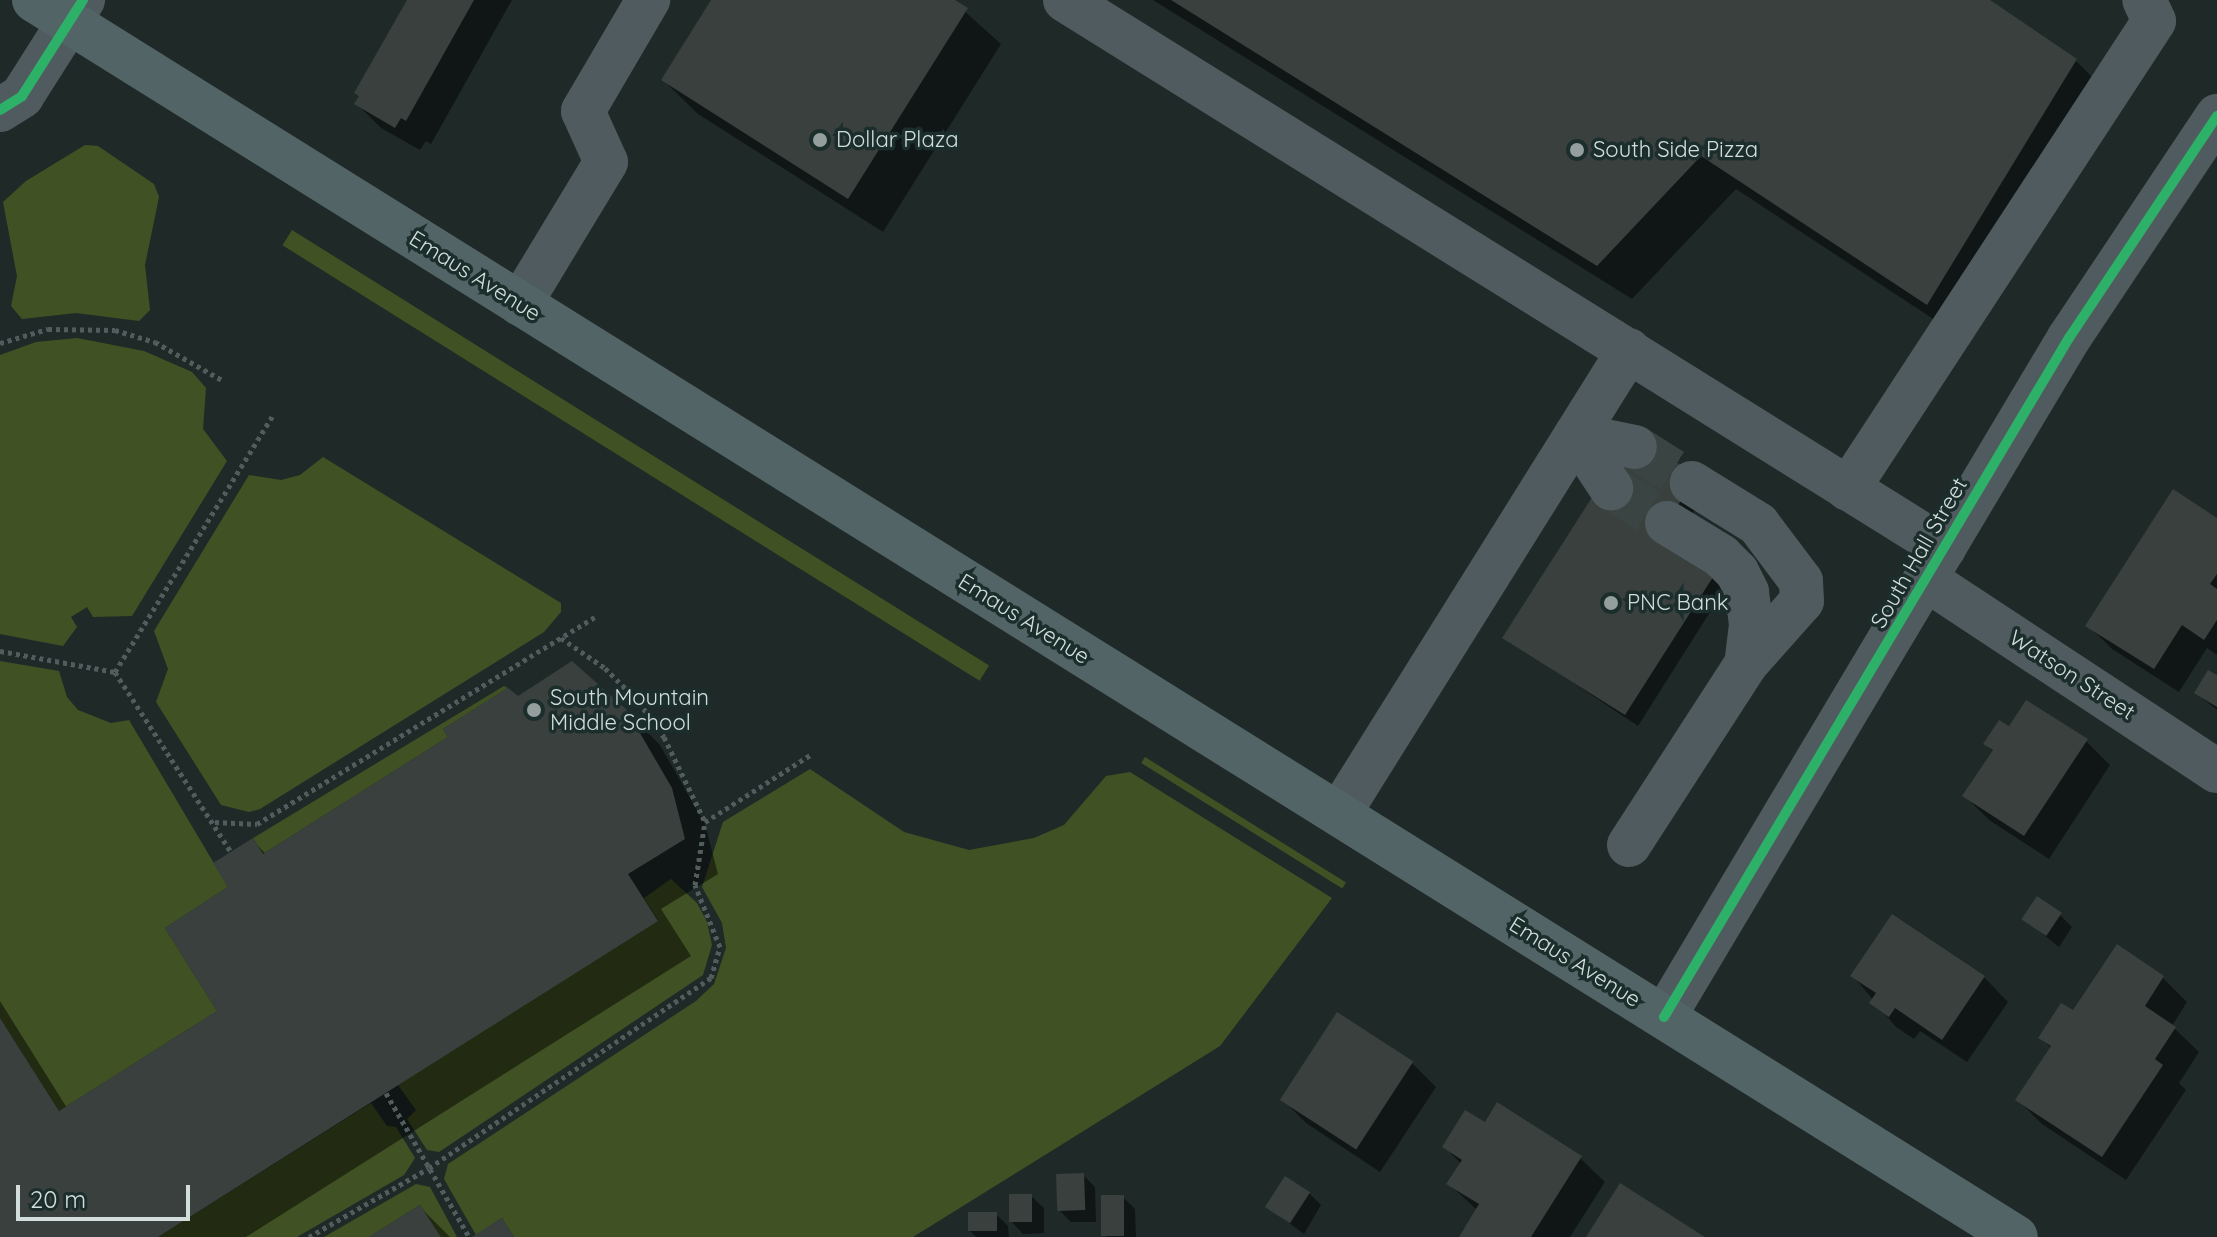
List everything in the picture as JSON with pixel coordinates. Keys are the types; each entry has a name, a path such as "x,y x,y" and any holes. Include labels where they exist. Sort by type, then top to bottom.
{"main road":[{"name":"Emaus Avenue","path":"62,7 520,304 2016,1237"}],"street":[{"path":"520,304 606,162 583,111 648,0"},
{"name":"Watson Street","path":"1065,0 1848,489 1936,564 2217,771"},
{"path":"1848,489 2154,21 2144,0"},
{"path":"0,110 22,96 62,7"},
{"name":"South Hall Street","path":"1664,1017 2069,338 2217,116"},
{"path":"1339,814 1629,350"},
{"path":"1576,435 1623,468"},
{"path":"1629,845 1746,664 1802,601 1801,581 1758,524 1679,503"}],"path":[{"path":"0,343 48,329 115,330 155,342 222,380"},
{"path":"115,672 274,414"},
{"path":"215,822 257,824 595,617"},
{"path":"309,1237 429,1168 711,978 720,947 695,885 705,822 664,737 639,702 605,668 561,638"},
{"path":"0,651 115,672 215,822 231,852"},
{"path":"705,822 810,755"},
{"path":"386,1093 469,1237"}],"green space":[{"path":"85,145 98,146 154,184 159,197 145,265 150,310 139,321 76,313 22,319 11,306 17,276 3,202 26,181"},
{"path":"292,230 989,666 980,681 282,245"},
{"path":"77,338 144,351 192,372 206,388 203,429 227,461 132,616 93,617 87,607 71,617 77,627 63,646 0,634 0,355 36,342"},
{"path":"323,457 561,603 561,612 544,632 260,809 249,812 221,805 156,702 168,669 154,631 249,475 281,480 300,475"},
{"path":"0,661 59,671 67,697 78,710 111,723 129,720 228,887 165,928 217,1011 59,1111 0,1018"},
{"path":"504,686 508,688 443,729 448,737 263,854 253,838"},
{"path":"1145,757 1346,883 1342,889 1141,763"},
{"path":"810,769 904,832 969,850 1034,838 1064,825 1106,776 1130,772 1332,898 1220,1046 913,1237 514,1237 502,1218 476,1235 444,1179 448,1164 696,1001 714,984 726,948 722,923 702,887 723,822"},
{"path":"671,879 697,903 707,922 712,945 703,975 439,1152 427,1150 407,1119 416,1110 398,1085 658,920 644,898"},
{"path":"371,1103 387,1126 396,1127 415,1158 404,1175 297,1237 158,1237"},
{"path":"416,1184 430,1187 457,1237 441,1237 420,1205 369,1237 324,1237"}],"building":[{"path":"407,0 474,0 406,121 401,118 395,128 354,104 359,96 354,93"},
{"name":"Dollar Plaza","path":"711,0 955,0 968,8 848,199 661,80"},
{"path":"1171,0 1990,0 2077,59 1927,305 1701,156 1597,266"},
{"name":"PNC Bank","path":"1640,440 1697,475 1663,529 1720,566 1625,715 1502,638 1598,488"},
{"path":"2173,489 2217,518 2217,574 2210,584 2217,589 2217,620 2204,640 2182,625 2154,669 2085,626"},
{"path":"572,661 626,709 672,788 685,839 628,874 658,921 158,1237 0,1237 0,1018 59,1111 217,1011 165,928 228,887 213,863 253,838 263,854 448,737 443,729 508,688 518,696"},
{"path":"2208,670 2217,675 2217,707 2194,693"},
{"path":"2026,700 2088,739 2024,836 1962,796 1993,750 1983,744 1999,720 2009,726"},
{"path":"2037,896 2062,913 2046,936 2021,919"},
{"path":"1892,914 1985,976 1942,1040 1895,1008 1889,1017 1869,1003 1876,993 1850,976"},
{"path":"2117,944 2164,976 2145,1006 2176,1027 2155,1059 2163,1065 2102,1157 2015,1100 2051,1046 2038,1038 2061,1003 2073,1010"},
{"path":"1337,1012 1413,1062 1356,1150 1280,1100"},
{"path":"1497,1102 1582,1156 1531,1237 1459,1237 1479,1204 1446,1184 1462,1160 1442,1147 1465,1110 1485,1122"},
{"path":"1084,1173 1085,1210 1057,1211 1056,1174"},
{"path":"1285,1176 1310,1192 1290,1223 1265,1207"},
{"path":"1620,1183 1705,1237 1586,1237"},
{"path":"1009,1194 1032,1194 1032,1222 1009,1222"},
{"path":"1101,1195 1124,1195 1124,1236 1101,1236"},
{"path":"420,1205 441,1237 369,1237"},
{"path":"968,1212 997,1212 997,1231 968,1231"},
{"path":"502,1218 514,1237 472,1237"}],"tunnel":[{"path":"1635,447 1692,483"},
{"path":"1611,488 1667,523"}],"cycle path":[{"path":"0,110 22,96 83,0"},
{"path":"1664,1017 2069,338 2217,116"}],"place":[{"name":"Dollar Plaza","path":"820,140"},
{"name":"South Side Pizza","path":"1577,150"},
{"name":"PNC Bank","path":"1611,603"},
{"name":"South Mountain Middle School","path":"534,710"}]}
